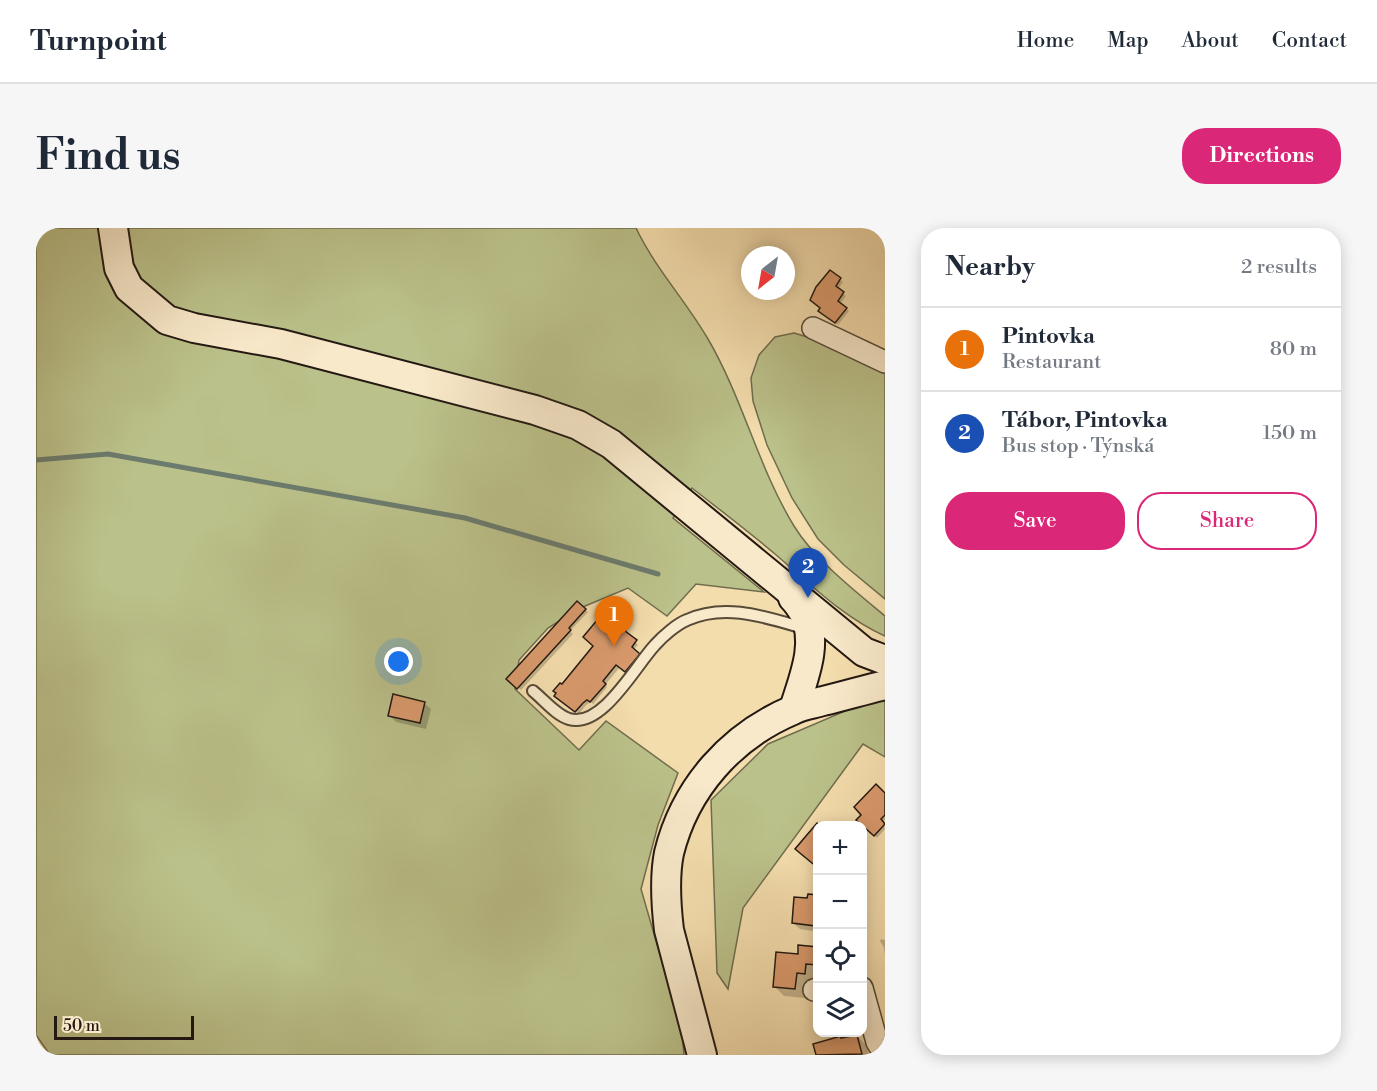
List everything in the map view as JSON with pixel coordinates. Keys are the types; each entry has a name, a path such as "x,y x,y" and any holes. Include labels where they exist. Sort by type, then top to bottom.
{"street":[{"path":"113,228 118,268 129,288 168,320 194,328 281,344 535,410 578,425 611,444 864,652 885,660"},
{"path":"813,328 885,362"},
{"path":"789,592 804,613 809,630 810,651 794,709"},
{"path":"702,1055 669,930 666,889 669,854 685,809 714,765 749,734 794,709 885,685"},
{"path":"867,1006 877,1042 885,1055"}],"lane":[{"path":"533,691 566,718 574,720 588,717 608,704 656,643 686,620 722,610 760,616 809,630"}],"green space":[{"path":"36,228 636,228 652,257 708,339 731,385 770,480 794,526 824,562 885,616 885,636 841,610 755,537 692,488 673,518 764,592 696,584 667,616 628,588 578,609 548,628 519,660 515,689 579,750 606,721 678,773 658,825 641,889 682,1031 684,1055 50,1055 36,1035"},
{"path":"794,333 814,339 885,370 885,599 844,565 818,539 792,498 767,445 753,401 751,378 759,355 775,337"},
{"path":"885,694 885,757 863,744 743,908 728,989 717,973 711,800 768,744"}],"building":[{"path":"830,270 841,278 836,286 844,292 838,301 847,308 835,323 818,311 820,308 810,300 816,287"},
{"path":"577,601 586,609 569,628 571,630 517,689 506,679"},
{"path":"598,619 608,627 614,622 622,629 623,627 637,640 632,647 640,654 625,672 616,665 603,681 606,684 590,702 587,700 575,712 554,696 556,693 553,691 560,683 562,684 593,646 583,637"},
{"path":"393,694 425,702 420,723 388,716"},
{"path":"876,784 885,793 885,815 881,819 885,824 874,836 867,830 867,821 856,820 861,815 854,807"},
{"path":"813,828 813,864 795,849"},
{"path":"808,894 813,894 813,926 792,923 794,897 807,898"},
{"path":"798,945 813,946 813,965 806,964 805,974 797,973 795,989 773,987 776,952 798,954"},
{"path":"858,1037 862,1054 816,1055 813,1044"}],"waterway":[{"path":"36,460 108,454 465,518 658,574"}],"place":[{"name":"Tábor, Pintovka","path":"808,598"},
{"name":"Pintovka","path":"614,646"}]}
